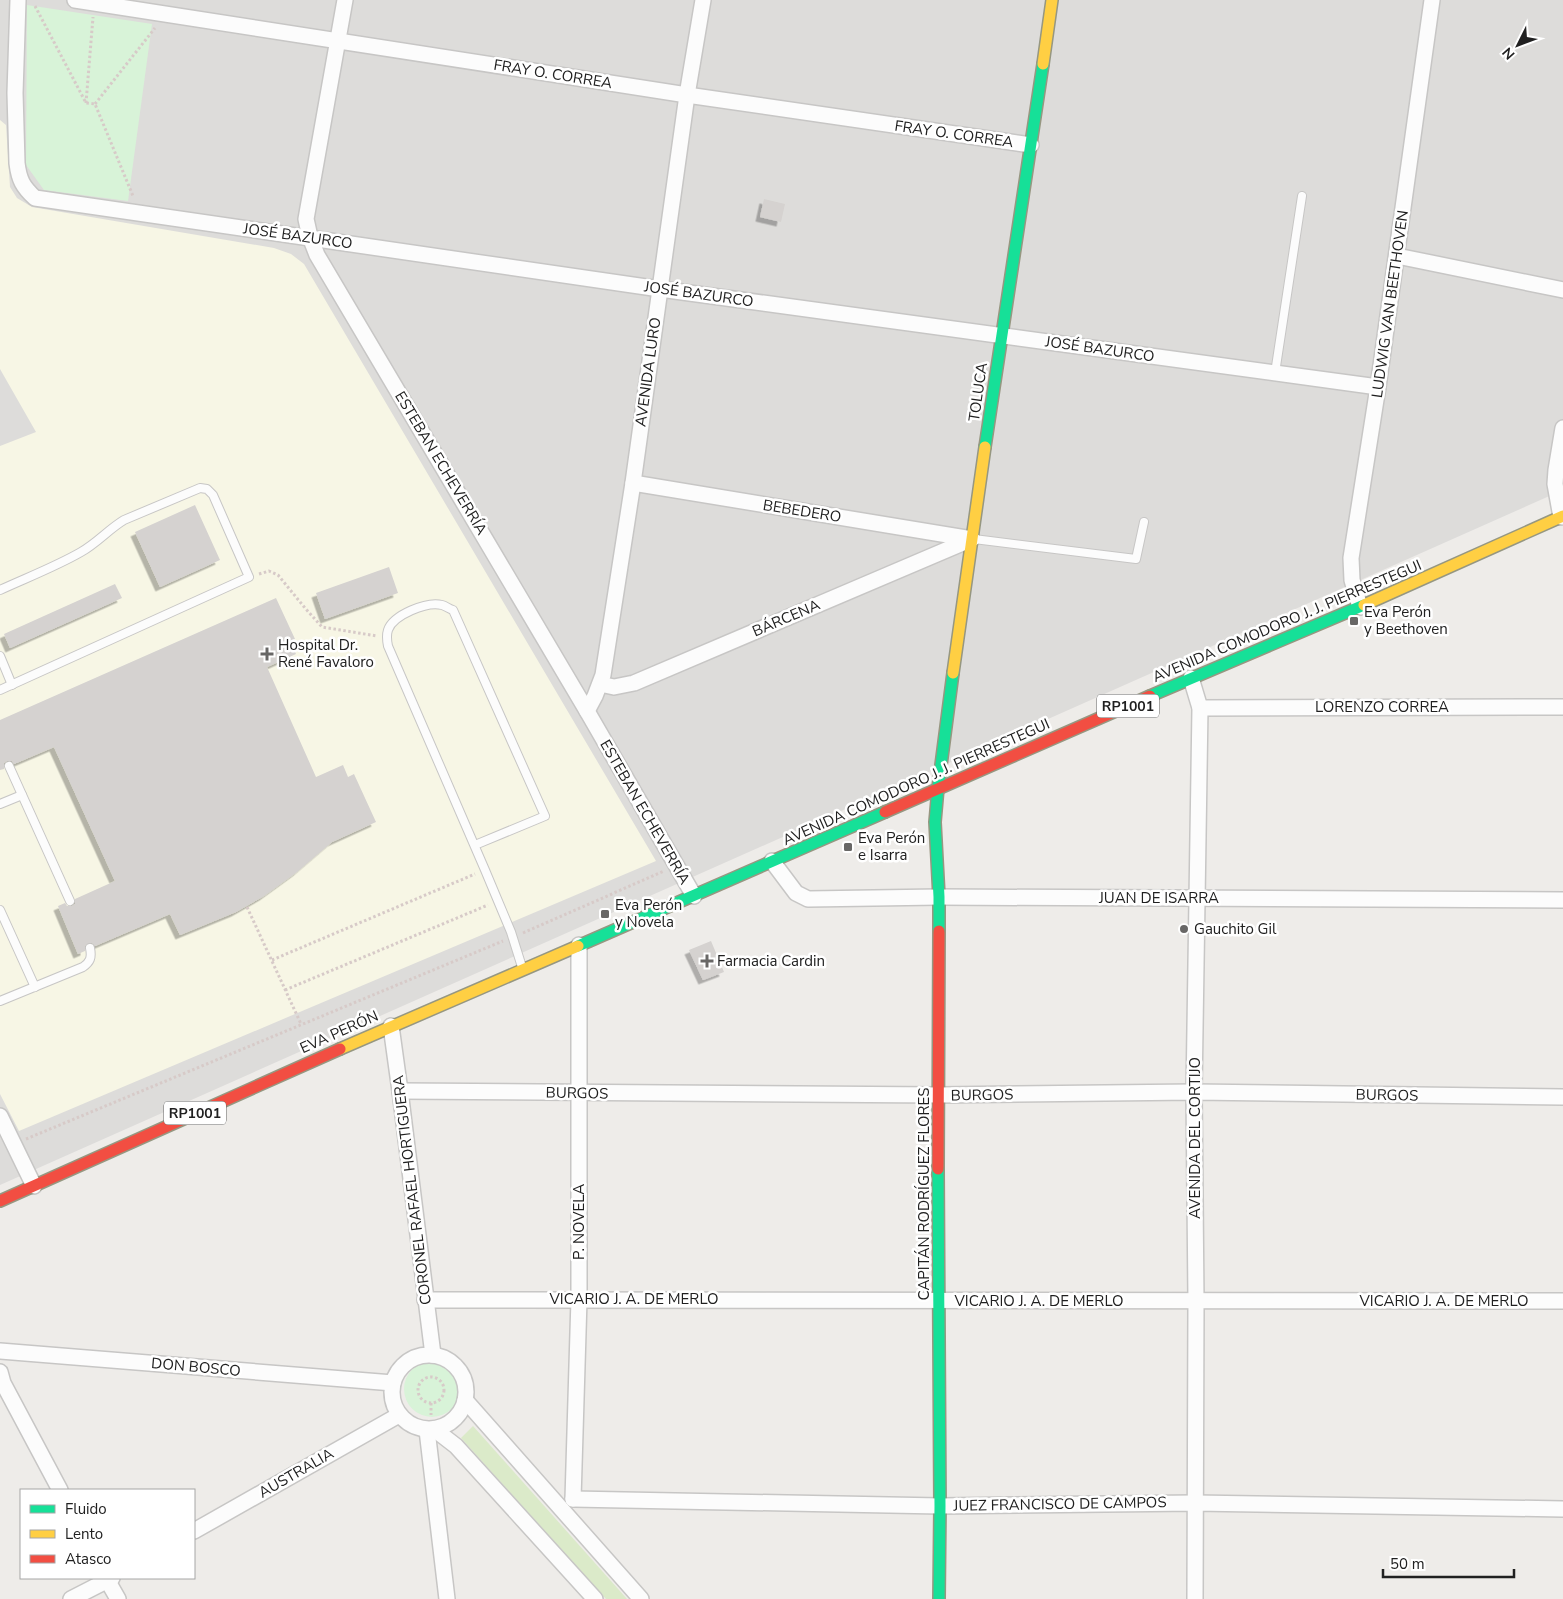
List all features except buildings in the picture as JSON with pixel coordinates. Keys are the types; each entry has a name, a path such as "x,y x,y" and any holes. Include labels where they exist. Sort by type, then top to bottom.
{"main road":[{"name":"TOLUCA","path":"938,788 1001,336 1052,0"},
{"name":"AVENIDA COMODORO J. J. PIERRESTEGUI","path":"694,896 1191,678 1360,607 1562,516"},
{"name":"CAPITÁN RODRÍGUEZ FLORES","path":"938,788 935,822 940,897 938,1301 940,1506 938,1599"},
{"name":"EVA PERÓN","path":"0,1202 391,1026 694,896"}],"street":[{"path":"0,99 15,93 18,0"},
{"name":"FRAY O. CORREA","path":"75,0 1031,145"},
{"name":"ESTEBAN ECHEVERRÍA","path":"344,0 306,219 310,237 322,263 694,896"},
{"name":"AVENIDA LURO","path":"587,711 596,696 603,675 633,483 687,94 703,0"},
{"name":"LUDWIG VAN BEETHOVEN","path":"1360,607 1352,580 1350,558 1378,388 1432,0"},
{"name":"JOSÉ BAZURCO","path":"15,93 18,173 24,188 35,198 660,289 1378,388"},
{"path":"1397,256 1563,290"},
{"path":"1562,516 1555,484 1563,428"},
{"name":"BEBEDERO","path":"633,483 972,538"},
{"name":"BÁRCENA","path":"600,684 614,687 634,683 972,538"},
{"name":"AVENIDA DEL CORTIJO","path":"1191,678 1200,708 1194,1092 1196,1301 1194,1599"},
{"name":"LORENZO CORREA","path":"1200,708 1563,707"},
{"name":"JUAN DE ISARRA","path":"772,861 796,893 808,899 940,897 1563,900"},
{"name":"P. NOVELA","path":"573,1498 579,1299 579,945"},
{"name":"CORONEL RAFAEL HORTIGUERA","path":"391,1026 433,1355"},
{"name":"BURGOS","path":"400,1091 940,1095 1194,1092 1563,1097"},
{"path":"0,1116 34,1186"},
{"name":"VICARIO J. A. DE MERLO","path":"425,1300 1563,1301"},
{"name":"DON BOSCO","path":"0,1351 393,1383"},
{"path":"430,1429 445,1426 454,1420 461,1411 466,1389 464,1379 459,1370 452,1363 433,1355 418,1356 409,1360 396,1374 392,1398 394,1407 399,1415 412,1425 430,1429 456,1446 595,1599"},
{"path":"0,1372 3,1382 59,1489"},
{"path":"465,1400 642,1599"},
{"name":"AUSTRALIA","path":"195,1530 399,1415"},
{"path":"430,1429 447,1599"},
{"path":"563,1511 573,1498"},
{"name":"JUEZ FRANCISCO DE CAMPOS","path":"573,1498 940,1506 1195,1503 1563,1509"},
{"path":"71,1599 109,1579 118,1599"}],"lane":[{"path":"1275,373 1302,196"},
{"path":"0,590 80,552 124,520 200,488 207,489 213,495 249,577 0,690"},
{"path":"972,538 1136,559 1144,522"},
{"path":"475,845 545,816 453,610 441,605 428,604 411,610 393,621 388,629 388,646 499,900 523,969"},
{"path":"0,656 12,685"},
{"path":"9,766 70,901"},
{"path":"0,804 22,795"},
{"path":"0,910 36,987"},
{"path":"0,1001 82,968 88,963 91,956 90,948"}],"path":[{"path":"32,0 86,103"},
{"path":"86,103 94,3"},
{"path":"94,104 166,14"},
{"path":"86,103 94,104"},
{"path":"94,104 140,213"},
{"path":"249,577 269,571 278,575 322,627 387,638"},
{"path":"14,1144 513,937 676,866"},
{"path":"272,960 485,870"},
{"path":"285,990 499,900"},
{"path":"247,907 300,1024"},
{"path":"434,1377 442,1384 444,1393 439,1400 426,1402 421,1399 418,1389 424,1379 434,1377"}],"shaded area":[{"path":"0,0 1563,0 1563,490 0,1185"},
{"name":"Hospital Dr. René Favaloro","path":"0,120 6,125 10,187 17,198 32,207 274,248 291,254 304,264 656,861 19,1131 0,1094 0,446 36,432 0,369"}],"green space":[{"path":"27,5 152,24 128,201 44,190 26,165"},
{"path":"427,1361 437,1361 452,1369 458,1378 460,1389 458,1400 452,1409 437,1417 427,1417 416,1412 409,1405 404,1394 404,1384 409,1373 416,1366"},
{"path":"473,1426 627,1599 606,1599 461,1438"}],"traffic: fast":[{"path":"985,447 1043,64"},
{"path":"1150,696 1364,605"},
{"path":"939,931 935,822 953,673"},
{"path":"578,946 885,812"},
{"path":"938,1169 939,1599"}],"traffic: slow":[{"path":"1043,64 1052,0"},
{"path":"953,673 985,447"},
{"path":"1364,605 1563,516"},
{"path":"340,1049 578,946"}],"traffic: jam":[{"path":"885,812 1150,696"},
{"path":"938,1169 939,931"},
{"path":"0,1201 340,1049"}],"place":[{"name":"Eva Perón y Beethoven","path":"1354,621"},
{"name":"Hospital Dr. René Favaloro","path":"267,654"},
{"name":"Eva Perón e Isarra","path":"848,847"},
{"name":"Eva Perón y Novela","path":"605,914"},
{"name":"Gauchito Gil","path":"1184,929"},
{"name":"Farmacia Cardin","path":"707,961"}]}
